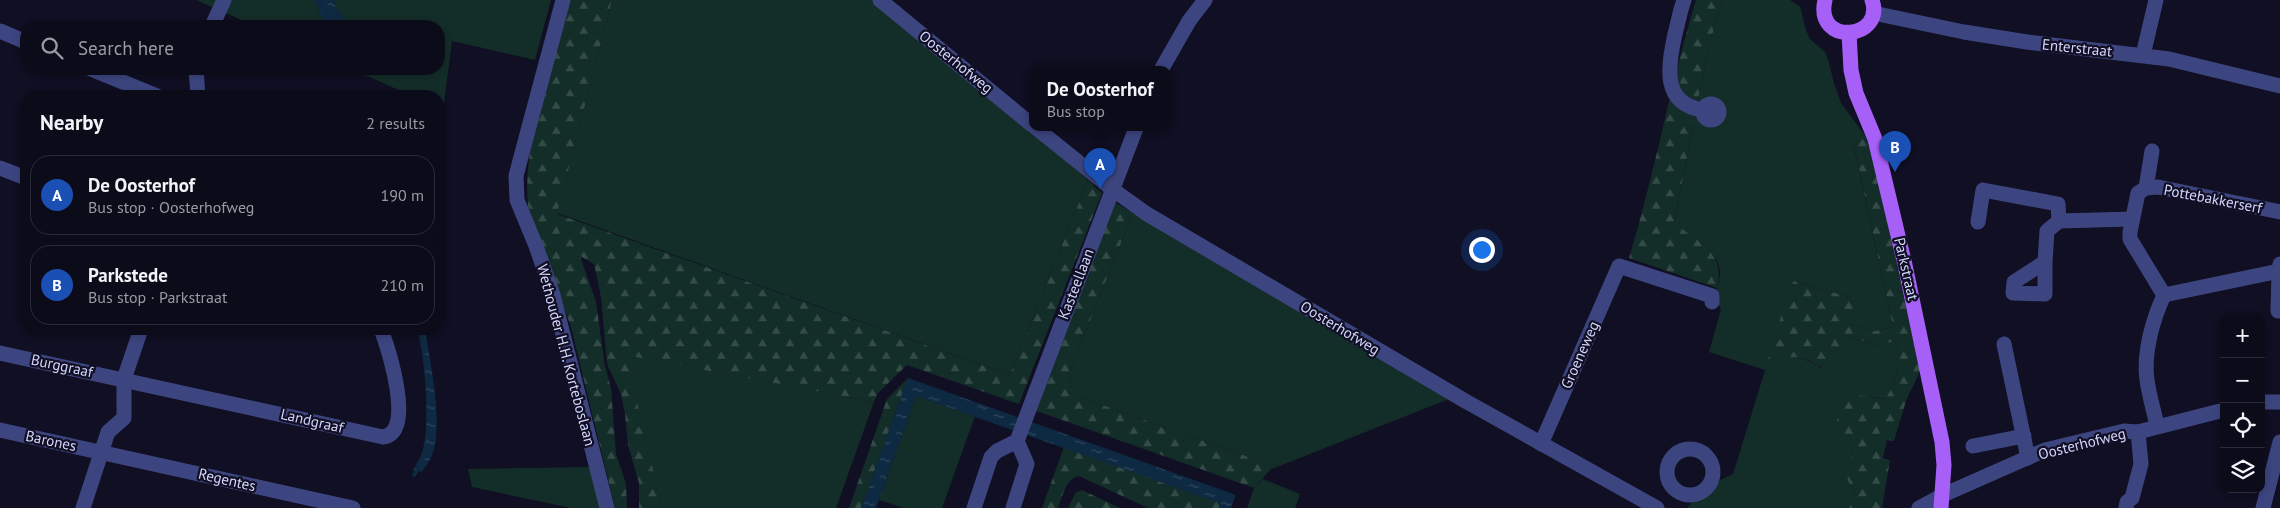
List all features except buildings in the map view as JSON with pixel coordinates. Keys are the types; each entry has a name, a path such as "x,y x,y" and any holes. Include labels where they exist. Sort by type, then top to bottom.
{"main road":[{"path":"1825,0 1823,7 1828,23 1841,32 1850,33 1865,27 1872,7"},
{"name":"Parkstraat","path":"1850,33 1856,93 1875,139 1905,265 1942,442 1944,465 1942,502"}],"street":[{"path":"215,20 224,0"},
{"name":"Wethouder H.H. Korteboslaan","path":"563,0 516,176 516,188 523,216 536,246 553,295 607,508"},
{"name":"Oosterhofweg","path":"880,0 1029,123"},
{"path":"1163,66 1189,20 1206,0"},
{"path":"1684,0 1670,58 1669,74 1671,87 1686,106 1703,110"},
{"path":"2143,55 2156,0"},
{"name":"Enterstraat","path":"1872,7 1964,32 2026,42 2143,55 2241,75 2280,86"},
{"path":"0,31 20,39"},
{"path":"106,75 142,90"},
{"path":"196,75 198,90"},
{"name":"Oosterhofweg","path":"1040,131 1112,190 1156,219 1541,444 1657,508"},
{"name":"Kasteellaan","path":"1017,441 1135,131"},
{"name":"Pottebakkerserf","path":"2146,188 2152,151"},
{"path":"0,168 20,176"},
{"name":"Pottebakkerserf","path":"2164,296 2130,239 2138,193 2146,188 2158,188 2280,212"},
{"path":"1978,222 1983,190 2058,204 2059,220"},
{"path":"2045,262 2048,231 2059,220 2132,219"},
{"name":"Groeneweg","path":"1541,444 1619,266 1712,296 1712,302"},
{"path":"2157,426 2147,378 2146,360 2158,308 2164,296 2279,267 2278,311"},
{"path":"84,508 108,432 124,418 124,379 138,335"},
{"name":"Landgraaf","path":"124,379 386,437 394,432 397,426 398,406 392,366 383,335"},
{"path":"2004,344 2028,458"},
{"name":"Burggraaf","path":"0,353 124,379"},
{"path":"2265,402 2280,402"},
{"name":"Oosterhofweg","path":"1919,508 1942,502 2045,450 2124,431 2138,432 2220,411"},
{"name":"Barones","path":"0,430 101,452"},
{"path":"2126,508 2127,502 2132,498 2141,464 2138,432"},
{"path":"1973,446 2024,436"},
{"path":"974,508 991,457 996,451 1017,441 1027,464 1013,508"},
{"path":"2263,508 2280,442"},
{"name":"Regentes","path":"101,452 353,508"}],"green space":[{"path":"196,0 315,0 323,20 241,20"},
{"path":"334,0 551,0 535,60 452,41 445,95 445,90 399,90 365,75 445,75 445,20 345,20 335,6"},
{"path":"570,0 612,0 557,214 1010,375 1088,180 1102,193 1019,404 907,365 878,393 874,402 626,355 662,508 639,508 639,483 628,445 621,394 607,364 601,296 594,264 580,256 596,302 605,366 611,388 616,454 626,484 627,508 615,508 571,327 529,213 527,188 533,134 539,106"},
{"path":"612,0 877,0 949,57 1029,128 1029,131 1033,131 1088,180 1010,375 557,213"},
{"path":"1696,0 1723,0 1709,45 1674,223 1701,243 1714,257 1718,266 1719,276 1717,288 1629,258"},
{"path":"1723,0 1790,0 1800,6 1810,39 1825,52 1828,59 1841,103 1864,134 1853,142 1893,327 1875,331 1851,325 1855,302 1849,297 1794,281 1766,369 1781,360 1793,357 1806,360 1821,368 1842,335 1878,345 1896,341 1898,364 1896,378 1885,399 1867,396 1840,430 1850,442 1853,453 1848,477 1856,494 1849,508 1687,508 1708,488 1733,474 1765,370 1709,352 1721,309 1714,299 1720,276 1718,265 1715,257 1703,244 1674,224 1709,45"},
{"path":"1864,134 1871,148 1920,371 1906,401 1894,441 1887,440 1883,458 1890,460 1882,508 1849,508 1856,494 1847,477 1853,453 1849,443 1839,430 1837,419 1844,404 1853,398 1861,396 1885,399 1896,378 1898,356 1896,341 1878,345 1842,335 1836,362 1829,369 1804,358 1792,357 1781,360 1765,370 1790,286 1794,281 1849,297 1855,302 1856,315 1851,325 1875,331 1893,327 1853,141"},
{"path":"1111,200 1133,213 1069,373 1073,389 1080,397 1277,467 1271,469 1254,488 1034,410"},
{"path":"1133,213 1449,399 1277,467 1080,397 1072,386 1069,373"},
{"path":"625,354 874,402 836,508 662,508"},
{"path":"908,378 861,508 849,508 887,399"},
{"path":"916,396 975,416 942,508 904,508 879,500"},
{"path":"1064,447 1220,503 1219,508 1148,508 1079,476 1068,484 1058,508 1042,508"},
{"path":"590,467 600,508 571,508 472,487 468,469"},
{"path":"1263,479 1300,494 1295,508 1247,508 1254,488"},
{"path":"1082,490 1120,508 1068,508 1076,492"}],"water":[{"path":"315,0 334,0 335,6 345,20 323,20"},
{"path":"418,335 426,335 433,376 437,427 431,457 422,472 413,470 422,453 426,426 426,391"},
{"path":"908,378 1236,495 1231,508 1219,508 1220,503 916,396 876,508 861,508"}],"waterway":[{"path":"414,475 418,468"}],"place":[{"name":"Parkstede","path":"1895,172"},
{"name":"De Oosterhof","path":"1100,189"}]}
